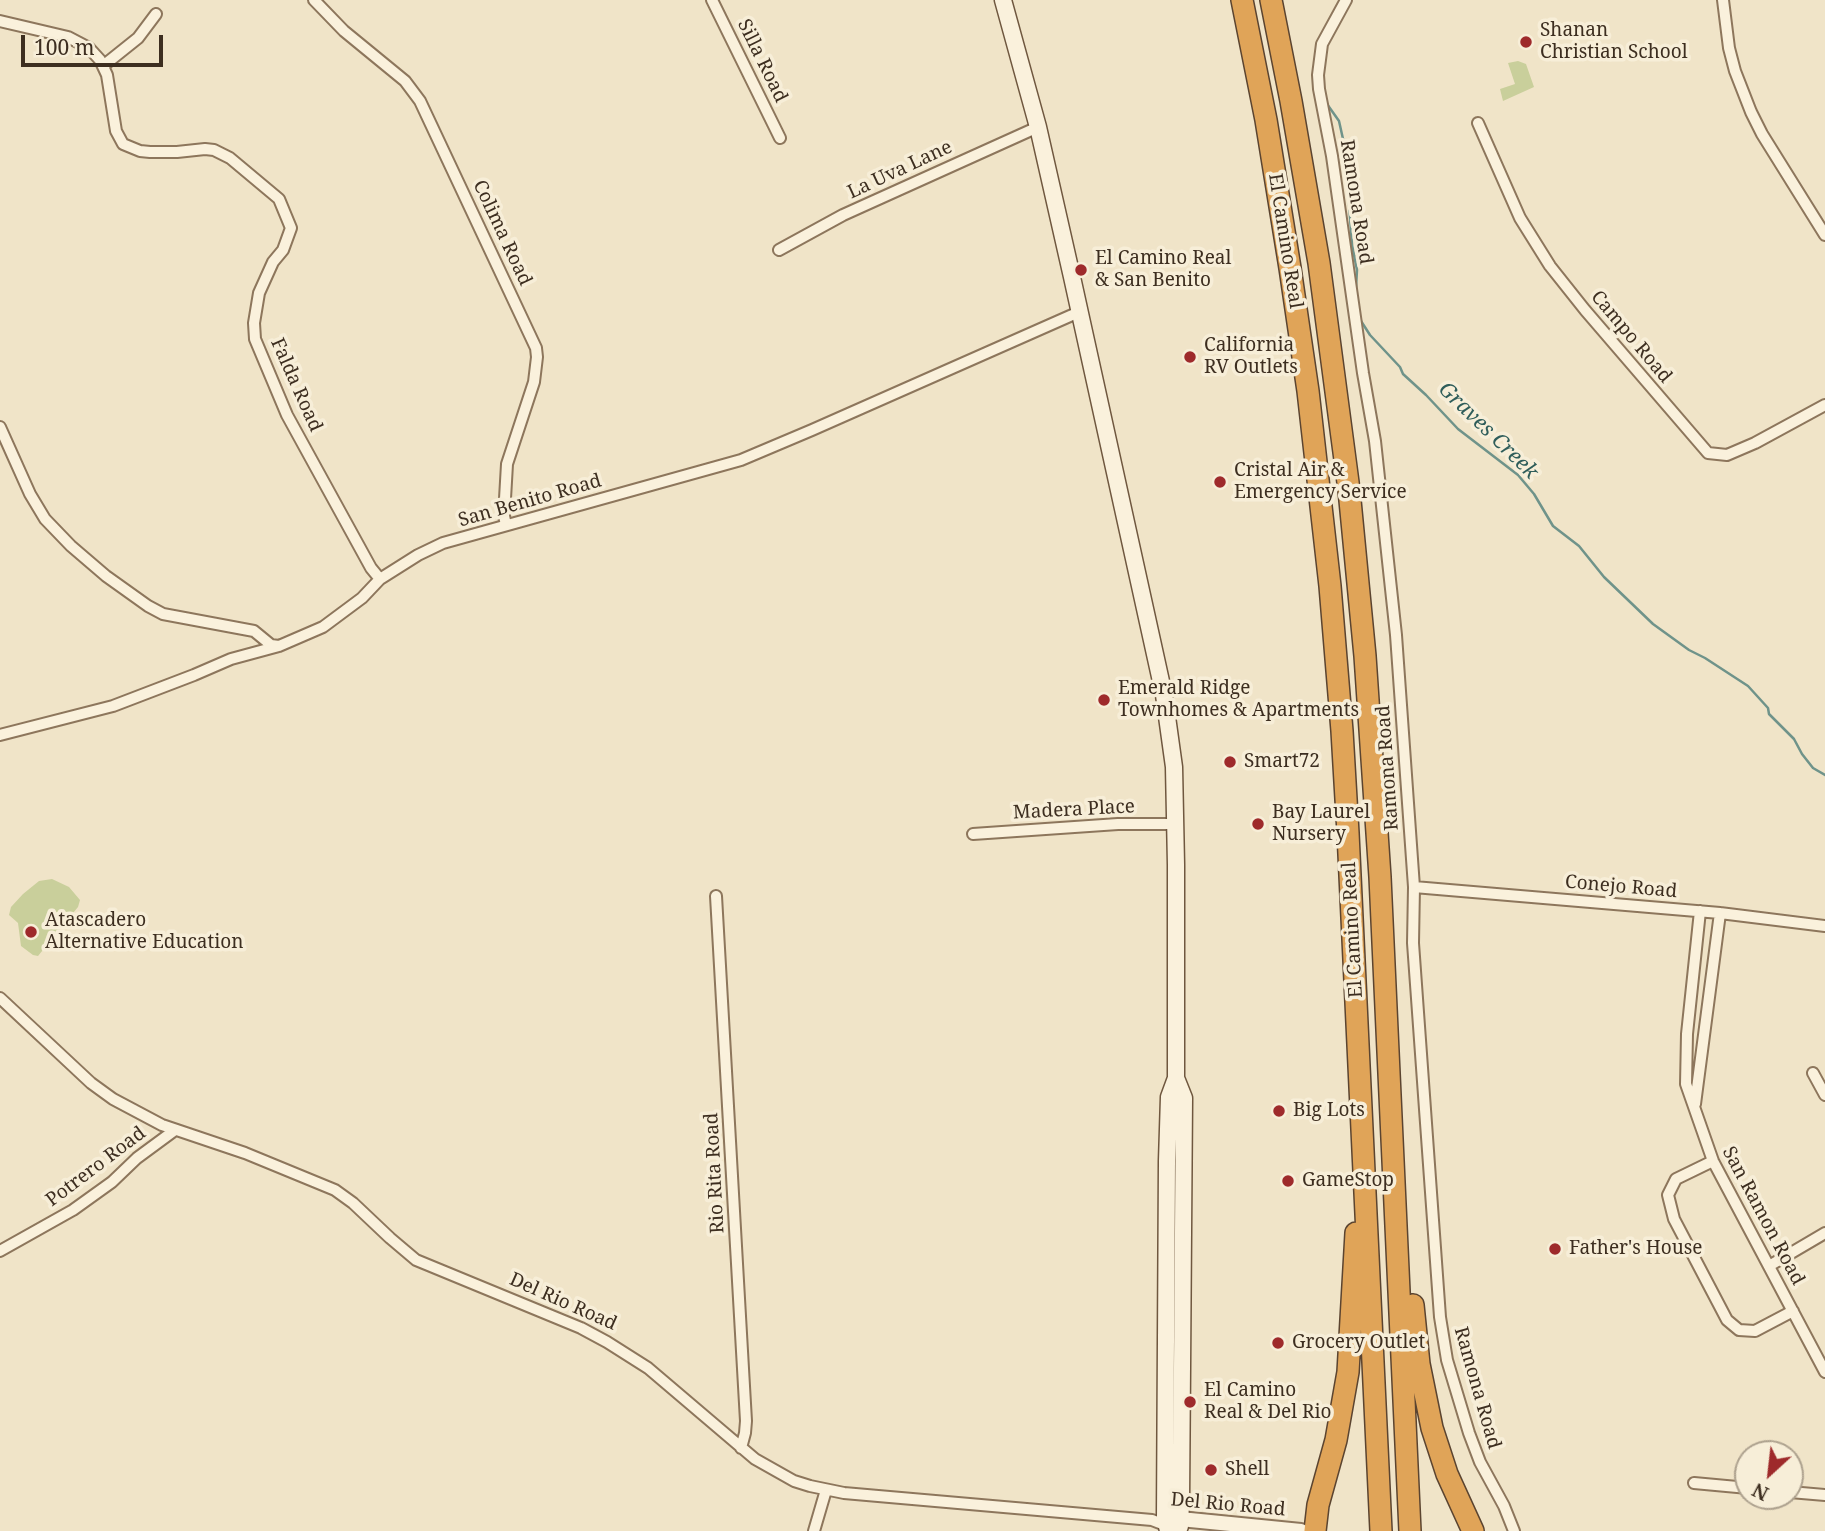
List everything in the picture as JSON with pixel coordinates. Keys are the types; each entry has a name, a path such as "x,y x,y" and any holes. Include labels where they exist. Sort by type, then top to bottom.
{"highway":[{"name":"El Camino Real","path":"1242,0 1266,120 1290,268 1320,491 1342,731 1381,1531"},
{"name":"El Camino Real","path":"1271,0 1319,263 1358,573 1372,740 1410,1531"},
{"path":"1315,1531 1318,1505 1336,1440 1348,1372 1363,1137"},
{"path":"1396,1230 1412,1297 1419,1364 1432,1428 1447,1474 1473,1531"}],"main road":[{"path":"1003,0 1038,127 1164,695 1174,767 1176,1077 1169,1097 1170,1524"}],"street":[{"name":"Colima Road","path":"314,0 344,31 405,81 420,101 537,348 534,382 507,464 504,516 506,525"},
{"name":"Silla Road","path":"712,0 780,138"},
{"name":"Ramona Road","path":"1346,0 1322,44 1318,75 1375,441 1396,635 1414,887 1413,943 1440,1317 1447,1360 1469,1433 1480,1462 1510,1518 1514,1531"},
{"path":"1723,0 1735,71 1751,112 1825,235"},
{"path":"0,21 68,37 89,48 103,66 138,38 156,15"},
{"name":"Falda Road","path":"103,66 107,75 116,131 123,144 150,152 214,150 230,158 279,199 291,228 259,293 254,323 255,339 287,415 371,568 380,579"},
{"name":"Campo Road","path":"1478,123 1520,218 1550,265 1585,310 1708,453 1727,455 1825,405"},
{"name":"La Uva Lane","path":"779,250 843,215 1038,127"},
{"name":"San Benito Road","path":"0,735 113,706 231,659 279,646 323,627 362,598 380,579 443,543 741,460 1079,312"},
{"path":"0,427 30,494 45,519 106,576 163,614 254,631 271,645 279,646"},
{"name":"Madera Place","path":"973,834 1118,824 1176,824"},
{"name":"Conejo Road","path":"1414,887 1700,911 1825,926"},
{"name":"Rio Rita Road","path":"716,896 747,1421 741,1448"},
{"name":"San Ramon Road","path":"1700,911 1687,1034 1686,1084 1713,1161 1825,1372"},
{"path":"1694,1111 1720,913"},
{"name":"Del Rio Road","path":"0,998 92,1083 128,1108 176,1130 245,1153 335,1189 416,1260 581,1328 648,1368 741,1448 779,1474 810,1486 862,1495 1226,1531"},
{"path":"1813,1073 1825,1095"},
{"name":"Potrero Road","path":"0,1251 73,1210 176,1130"},
{"path":"1713,1161 1676,1179 1668,1195 1674,1219 1727,1320 1739,1330 1755,1331 1793,1311"},
{"path":"1769,1266 1825,1233"},
{"path":"1694,1483 1734,1487"},
{"path":"814,1531 826,1490"},
{"path":"1804,1493 1825,1495"},
{"name":"Del Rio Road","path":"1170,1524 1301,1531"}],"green space":[{"path":"1518,61 1526,64 1534,87 1503,101 1500,89 1515,84 1508,63"},
{"path":"52,879 69,887 80,900 78,907 38,956 33,955 21,946 18,923 9,915 11,907 39,881"}],"waterway":[{"name":"Graves Creek","path":"1327,104 1339,121 1345,148 1352,245 1357,270 1356,288"},
{"name":"Graves Creek","path":"1361,321 1403,374 1458,429 1518,475 1534,494 1553,526 1579,546 1604,577 1653,624 1748,686 1768,708 1769,714 1794,739 1813,768 1825,775"}],"place":[{"name":"Shanan Christian School","path":"1526,42"},
{"name":"El Camino Real & San Benito","path":"1081,270"},
{"name":"California RV Outlets","path":"1190,357"},
{"name":"Cristal Air & Emergency Service","path":"1220,482"},
{"name":"Emerald Ridge Townhomes & Apartments","path":"1104,700"},
{"name":"Smart72","path":"1230,762"},
{"name":"Bay Laurel Nursery","path":"1258,824"},
{"name":"Atascadero Alternative Education","path":"31,932"},
{"name":"Big Lots","path":"1279,1111"},
{"name":"GameStop","path":"1288,1181"},
{"name":"Father's House","path":"1555,1249"},
{"name":"Grocery Outlet","path":"1278,1343"},
{"name":"El Camino Real & Del Rio","path":"1190,1402"},
{"name":"Shell","path":"1211,1470"}]}
